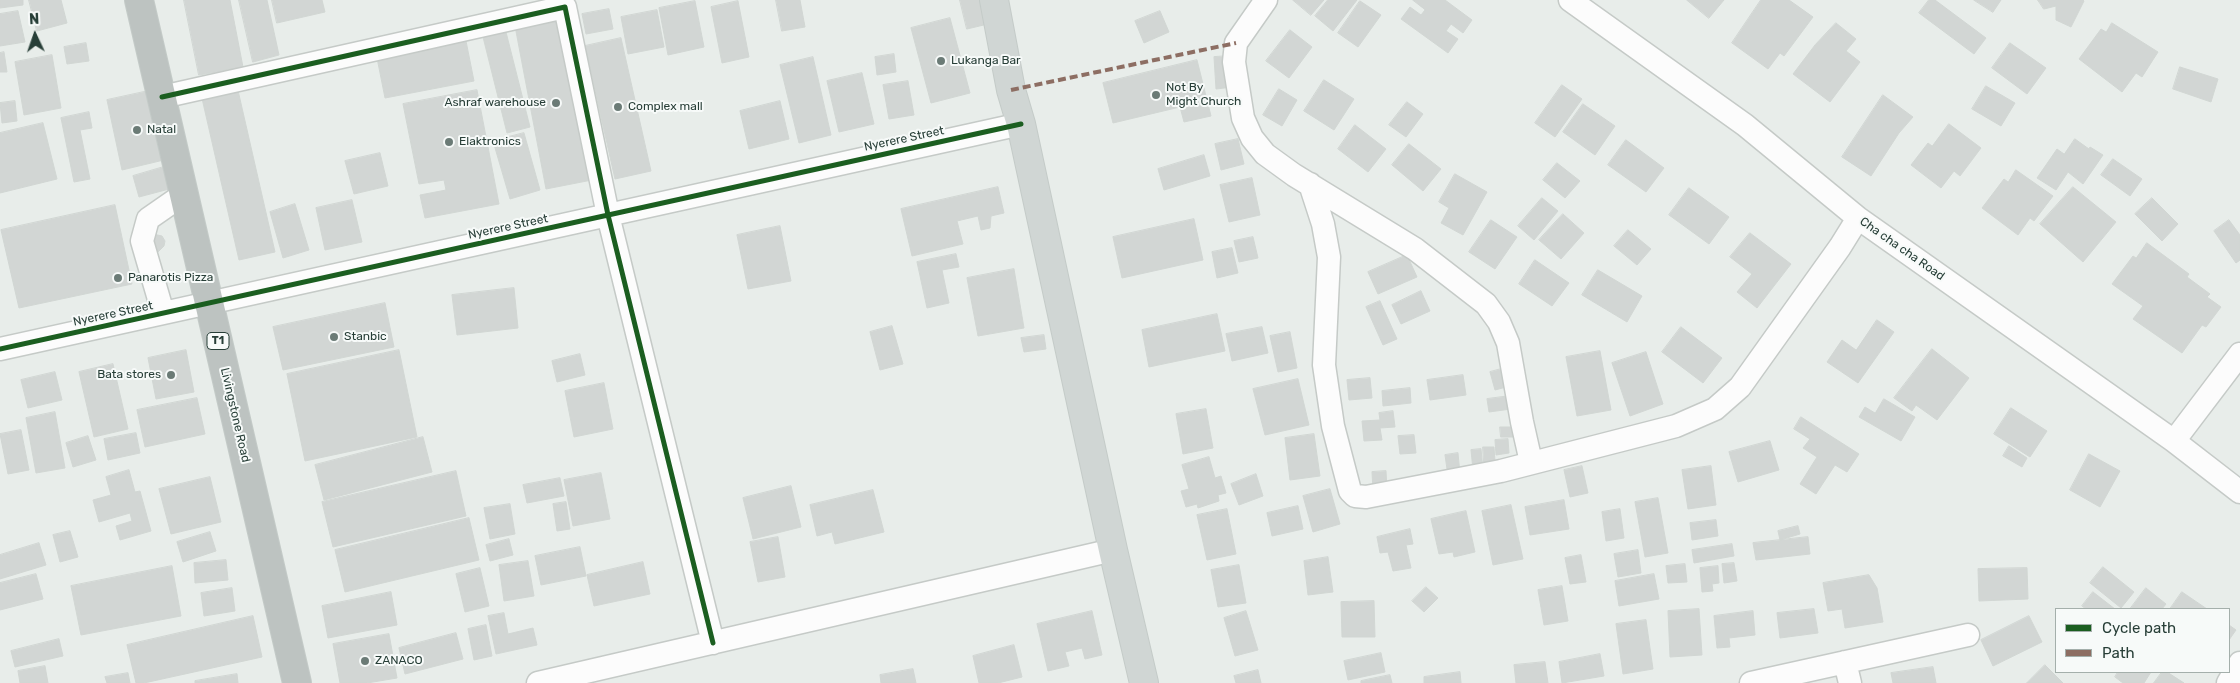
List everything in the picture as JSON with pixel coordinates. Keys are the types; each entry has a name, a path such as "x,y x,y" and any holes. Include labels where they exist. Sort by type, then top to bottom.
{"highway":[{"name":"Livingstone Road","path":"139,0 297,683"}],"main road":[{"path":"994,0 1011,90 1021,124 1113,550 1144,683"}],"street":[{"path":"1266,0 1236,43 1235,69 1243,118 1252,138 1265,154 1415,249 1486,304 1499,322 1508,343 1531,462"},
{"name":"Cha cha cha Road","path":"1570,0 1745,125 1858,218 2174,441 2240,492"},
{"path":"162,97 564,4 608,215 713,643"},
{"name":"Nyerere Street","path":"0,350 1021,124"},
{"path":"1310,184 1323,224 1329,257 1324,364 1333,426 1350,490 1355,496 1366,497 1501,471 1676,426 1714,409 1740,387 1840,247 1858,218"},
{"path":"163,314 142,241 148,219 184,194"},
{"path":"2174,441 2240,354"},
{"path":"538,683 1113,550"},
{"path":"1751,683 1847,673 1968,635"},
{"path":"2228,683 2240,663"}],"building":[{"path":"0,0 23,0 23,5 0,8"},
{"path":"29,0 61,0 67,23 37,31"},
{"path":"184,0 230,0 243,67 199,75"},
{"path":"239,0 267,0 279,55 253,62"},
{"path":"272,0 322,0 325,12 277,23"},
{"path":"776,0 800,0 805,27 782,31"},
{"path":"960,0 982,0 988,24 967,29"},
{"path":"1293,0 1324,0 1311,15"},
{"path":"1328,0 1357,0 1333,31 1315,16"},
{"path":"1413,0 1445,0 1472,20 1463,33 1451,24 1446,31 1458,39 1448,53 1401,19 1410,7 1421,15 1425,10"},
{"path":"1687,0 1724,0 1709,18"},
{"path":"1761,0 1789,0 1813,17 1784,56 1780,53 1768,69 1732,43"},
{"path":"1929,0 1935,0 1986,38 1974,54 1919,13"},
{"path":"1974,0 2001,0 1993,12"},
{"path":"2038,0 2084,1 2071,27 2056,20 2056,6 2044,9"},
{"path":"695,1 704,47 668,55 659,8"},
{"path":"738,1 749,57 722,63 711,7"},
{"path":"1360,1 1381,15 1358,47 1338,33"},
{"path":"609,9 613,29 586,34 582,14"},
{"path":"657,10 664,47 628,54 621,17"},
{"path":"18,11 25,42 0,46 0,14"},
{"path":"1160,11 1169,32 1144,43 1135,21"},
{"name":"Ashraf warehouse","path":"567,16 597,179 546,189 515,26"},
{"name":"Lukanga Bar","path":"950,18 970,93 931,103 911,28"},
{"path":"1836,23 1856,39 1846,51 1860,62 1830,102 1793,74 1815,45"},
{"path":"2112,23 2158,52 2142,77 2136,73 2122,92 2079,59 2101,29 2106,32"},
{"path":"1290,30 1312,47 1289,78 1266,61"},
{"path":"506,32 530,127 507,133 483,37"},
{"name":"Complex mall","path":"621,38 651,171 615,179 585,46"},
{"path":"466,41 474,81 385,98 377,58"},
{"path":"86,43 89,61 67,64 64,47"},
{"path":"2010,43 2046,68 2027,94 1992,68"},
{"path":"4,52 7,72 0,72 0,53"},
{"path":"894,54 896,72 877,75 875,57"},
{"path":"52,55 61,108 24,115 15,62"},
{"path":"1230,56 1233,87 1216,89 1214,57"},
{"path":"813,57 831,135 799,143 780,65"},
{"name":"Not By Might Church","path":"1197,60 1211,116 1184,122 1180,107 1113,123 1103,83"},
{"path":"2180,67 2218,79 2211,102 2173,89"},
{"path":"862,73 874,124 839,132 827,81"},
{"path":"1324,80 1354,99 1334,130 1304,111"},
{"path":"908,81 914,115 889,119 883,85"},
{"path":"1562,85 1582,99 1555,137 1535,123"},
{"path":"237,86 275,252 239,260 201,94"},
{"path":"1986,86 2015,103 2001,126 1972,109"},
{"path":"1279,89 1297,100 1282,126 1263,115"},
{"name":"Natal","path":"153,90 168,159 122,170 107,100"},
{"name":"Elaktronics","path":"477,90 499,204 425,218 420,195 446,190 444,180 419,184 403,104"},
{"path":"1883,95 1913,117 1899,133 1871,176 1842,157"},
{"path":"15,101 17,121 2,123 0,103"},
{"path":"780,101 789,139 749,149 740,111"},
{"path":"1407,102 1423,114 1406,137 1389,125"},
{"path":"1583,104 1615,126 1595,155 1563,132"},
{"path":"89,112 92,128 80,130 90,179 74,182 61,118"},
{"path":"43,123 57,179 0,193 0,133"},
{"path":"1949,124 1981,148 1960,176 1954,171 1941,188 1911,165 1928,143 1932,146"},
{"path":"1355,125 1386,149 1368,172 1338,149"},
{"path":"524,133 540,190 510,199 493,141"},
{"path":"1238,139 1244,164 1221,170 1215,144"},
{"path":"2075,139 2089,149 2090,147 2103,155 2083,184 2068,172 2056,190 2037,178 2057,149 2064,154"},
{"path":"1626,140 1664,168 1646,192 1608,165"},
{"path":"1409,144 1441,169 1423,191 1392,165"},
{"path":"380,153 388,186 354,194 345,161"},
{"path":"1204,155 1210,176 1164,190 1158,169"},
{"path":"2113,159 2142,179 2130,196 2101,175"},
{"path":"1557,163 1580,181 1565,198 1543,180"},
{"path":"167,166 173,188 139,197 133,176"},
{"path":"2016,170 2053,196 2034,221 2030,218 2018,235 1982,208 2004,179 2008,182"},
{"path":"1455,174 1487,192 1463,235 1441,223 1449,208 1439,202"},
{"path":"1252,178 1260,215 1229,222 1220,185"},
{"path":"998,187 1004,213 991,216 990,228 981,230 978,216 957,221 963,244 912,256 901,209"},
{"path":"2073,187 2116,222 2083,262 2040,224"},
{"path":"1689,188 1729,217 1709,244 1669,215"},
{"path":"1542,198 1558,211 1534,240 1518,226"},
{"path":"2152,198 2178,224 2162,241 2135,214"},
{"path":"352,200 362,242 325,250 316,208"},
{"path":"295,204 309,250 283,258 270,212"},
{"path":"115,205 132,284 19,308 1,230"},
{"path":"1563,214 1584,233 1561,259 1539,240"},
{"path":"1194,219 1203,260 1122,278 1113,237"},
{"path":"1491,220 1517,237 1495,269 1469,252"},
{"path":"2229,220 2240,235 2240,260 2236,263 2214,231"},
{"path":"780,226 791,281 748,289 737,235"},
{"path":"1628,230 1651,249 1637,265 1614,246"},
{"path":"1750,233 1791,264 1757,308 1737,292 1752,274 1730,257"},
{"path":"153,234 162,236 165,241 164,246 158,252 154,252"},
{"path":"1253,237 1258,258 1239,262 1234,241"},
{"path":"2147,243 2189,274 2187,277 2210,294 2207,297 2221,307 2206,327 2202,325 2182,353 2133,319 2143,306 2112,284 2133,256 2136,258"},
{"path":"1232,248 1238,273 1217,278 1212,252"},
{"path":"956,254 959,267 942,270 949,303 927,308 917,262"},
{"path":"1407,255 1417,277 1378,294 1368,272"},
{"path":"1535,260 1569,283 1552,306 1519,284"},
{"path":"1014,269 1024,328 978,336 967,278"},
{"path":"1598,270 1642,296 1627,322 1582,295"},
{"path":"514,288 518,328 457,335 452,295"},
{"path":"1421,291 1430,311 1401,324 1392,305"},
{"path":"1380,301 1397,339 1383,345 1366,307"},
{"name":"Stanbic","path":"385,303 394,347 283,370 273,327"},
{"path":"1217,314 1225,351 1149,367 1142,330"},
{"path":"1877,320 1894,332 1858,383 1827,362 1842,340 1856,350"},
{"path":"892,326 903,364 880,370 870,332"},
{"path":"1262,327 1268,353 1232,361 1226,334"},
{"path":"1681,327 1722,358 1703,383 1662,352"},
{"path":"1290,332 1297,368 1278,372 1270,336"},
{"path":"1044,335 1046,349 1024,352 1021,338"},
{"path":"1932,349 1969,378 1937,420 1916,405 1912,411 1894,398"},
{"name":"Bata stores","path":"186,350 194,392 156,399 148,358"},
{"path":"399,350 417,437 305,461 287,374"},
{"path":"1600,351 1611,410 1577,416 1566,357"},
{"path":"1646,352 1663,404 1630,416 1612,363"},
{"path":"580,354 585,375 557,382 552,361"},
{"path":"113,364 128,429 94,437 79,372"},
{"path":"1505,368 1510,386 1495,390 1490,372"},
{"path":"55,372 62,400 28,408 21,380"},
{"path":"1463,375 1466,395 1430,400 1427,380"},
{"path":"1370,378 1372,398 1349,400 1347,380"},
{"path":"1298,379 1309,425 1265,435 1253,389"},
{"path":"604,383 613,429 574,437 565,391"},
{"path":"1410,388 1411,403 1383,406 1382,391"},
{"path":"1510,396 1511,409 1489,412 1487,399"},
{"path":"197,398 205,434 145,447 137,410"},
{"path":"1884,399 1915,417 1901,441 1859,417 1865,407 1875,413"},
{"path":"2011,408 2047,431 2030,457 1994,434"},
{"path":"1206,409 1213,448 1183,454 1176,414"},
{"path":"1393,411 1395,427 1380,428 1382,440 1364,441 1362,421 1380,420 1379,413"},
{"path":"55,412 65,468 36,473 26,418"},
{"path":"1801,417 1859,454 1847,472 1835,465 1816,494 1800,484 1817,457 1803,448 1810,439 1794,429"},
{"path":"1500,427 1513,427 1513,437 1501,437"},
{"path":"21,430 29,470 8,474 0,434"},
{"path":"136,433 140,453 108,460 104,439"},
{"path":"1314,434 1320,476 1290,480 1285,438"},
{"path":"1414,435 1416,453 1400,454 1398,436"},
{"path":"88,436 96,460 73,467 66,443"},
{"path":"423,437 432,472 324,500 315,465"},
{"path":"1508,439 1509,453 1496,455 1495,440"},
{"path":"1770,441 1779,470 1738,482 1729,452"},
{"path":"2009,446 2027,458 2022,467 2003,456"},
{"path":"1483,447 1494,447 1495,462 1484,462"},
{"path":"1481,449 1483,469 1473,470 1471,450"},
{"path":"1458,453 1460,474 1448,476 1445,455"},
{"path":"2089,454 2120,471 2100,507 2070,490"},
{"path":"1209,457 1215,478 1221,476 1226,493 1218,495 1219,501 1198,508 1197,504 1186,507 1181,491 1189,489 1182,465"},
{"path":"1582,466 1588,493 1570,497 1564,470"},
{"path":"1711,466 1716,505 1688,509 1682,470"},
{"path":"129,470 135,492 140,491 151,531 120,540 116,526 132,521 130,513 99,522 93,500 111,495 106,477"},
{"path":"456,471 466,516 333,547 322,502"},
{"path":"1386,471 1387,490 1373,491 1372,472"},
{"path":"601,473 610,519 573,526 564,480"},
{"path":"1256,474 1263,496 1239,505 1231,484"},
{"path":"210,477 221,522 171,534 159,489"},
{"path":"560,478 564,496 527,503 523,485"},
{"path":"791,486 801,527 753,539 743,498"},
{"path":"1330,489 1340,524 1313,532 1303,496"},
{"path":"873,490 884,532 835,544 832,532 817,536 810,505"},
{"path":"1658,498 1668,553 1645,557 1635,502"},
{"path":"1564,500 1569,529 1530,535 1525,507"},
{"path":"566,502 570,529 557,531 553,504"},
{"path":"510,504 515,534 490,539 484,508"},
{"path":"1511,505 1523,559 1493,565 1482,511"},
{"path":"1298,506 1303,529 1272,536 1267,513"},
{"path":"1227,509 1236,554 1207,560 1197,515"},
{"path":"1620,509 1624,538 1606,541 1602,512"},
{"path":"1466,511 1475,552 1454,557 1453,552 1439,554 1431,519"},
{"path":"469,518 479,560 345,592 335,550"},
{"path":"1716,520 1718,536 1692,540 1690,523"},
{"path":"1798,526 1800,534 1780,540 1778,531"},
{"path":"1410,529 1413,544 1406,545 1411,568 1393,571 1388,552 1380,553 1377,537"},
{"path":"70,531 78,557 60,562 53,535"},
{"path":"210,532 216,551 183,562 177,542"},
{"path":"778,537 785,577 758,582 750,542"},
{"path":"1808,537 1810,554 1756,560 1753,543"},
{"path":"509,539 513,555 490,561 486,545"},
{"path":"39,543 46,565 0,579 0,555"},
{"path":"1732,544 1734,556 1694,563 1692,550"},
{"path":"580,547 586,576 541,585 535,556"},
{"path":"1638,550 1641,573 1618,577 1614,554"},
{"path":"1581,555 1586,582 1570,584 1565,558"},
{"path":"1328,557 1333,592 1308,595 1304,561"},
{"path":"226,560 228,580 195,583 194,563"},
{"path":"528,561 534,596 504,601 499,565"},
{"path":"643,562 650,594 594,606 587,575"},
{"path":"1734,563 1737,581 1724,583 1722,564"},
{"path":"1685,564 1687,582 1668,583 1666,566"},
{"path":"1239,565 1246,603 1218,607 1211,570"},
{"path":"172,566 181,616 81,635 71,586"},
{"path":"1718,566 1719,583 1712,584 1713,591 1702,592 1700,568"},
{"path":"2103,567 2134,592 2121,608 2090,583"},
{"path":"480,568 489,606 465,612 456,574"},
{"path":"2027,568 2028,599 1979,601 1978,569"},
{"path":"36,574 43,599 0,610 0,583"},
{"path":"1654,574 1659,599 1619,606 1615,581"},
{"path":"1869,575 1877,588 1883,622 1845,628 1842,609 1828,611 1823,583"},
{"path":"1562,586 1568,621 1544,625 1538,590"},
{"path":"1426,587 1438,598 1424,612 1412,601"},
{"path":"232,588 235,611 204,616 201,593"},
{"path":"2146,588 2166,604 2163,608 2131,608"},
{"path":"391,592 397,625 328,638 322,606"},
{"path":"2093,592 2114,608 2085,608 2082,606"},
{"path":"2182,592 2206,608 2171,608"},
{"path":"1374,601 1375,637 1342,637 1341,602"},
{"path":"1699,609 1702,655 1670,657 1668,611"},
{"path":"1814,609 1818,633 1780,638 1777,613"},
{"path":"1092,611 1102,655 1085,659 1082,648 1065,652 1069,666 1048,671 1037,624"},
{"path":"1246,611 1258,650 1235,656 1224,618"},
{"path":"1753,611 1755,635 1729,638 1730,647 1717,648 1714,616"},
{"path":"504,613 508,634 533,628 537,645 496,654 488,616"},
{"path":"253,616 262,657 144,683 136,683 127,645"},
{"path":"2029,616 2042,642 1993,666 1981,640"},
{"path":"1646,620 1653,669 1623,674 1616,624"},
{"path":"486,625 492,656 474,660 468,629"},
{"path":"2230,626 2236,630 2230,639"},
{"path":"456,633 463,659 405,674 399,648"},
{"name":"ZANACO","path":"389,634 397,678 367,683 340,683 333,644"},
{"path":"59,639 63,656 15,667 11,651"},
{"path":"1014,645 1022,677 998,683 979,683 973,656"},
{"path":"1381,653 1385,672 1348,680 1344,661"},
{"path":"1600,654 1604,676 1562,683 1559,662"},
{"path":"1545,662 1548,683 1516,683 1514,665"},
{"path":"2045,665 2063,683 2027,683"},
{"path":"45,666 48,683 20,683 18,671"},
{"path":"1933,667 1936,683 1893,683 1891,673"},
{"path":"913,669 916,683 881,683 880,675"},
{"path":"1258,670 1261,683 1236,683 1234,676"},
{"path":"1460,672 1461,683 1424,683 1424,677"},
{"path":"128,673 130,683 107,683 105,677"},
{"path":"2117,673 2150,673 2144,683 2123,683 2115,677"},
{"path":"2161,673 2169,673 2184,683 2154,683"},
{"path":"237,674 238,683 195,683 195,681"},
{"path":"1390,675 1392,683 1361,683 1361,681"}],"marked path":[{"path":"1011,90 1236,43"}],"cycle path":[{"path":"162,97 565,7 608,215 713,643"},
{"path":"0,349 1021,124"}],"place":[{"name":"Lukanga Bar","path":"941,61"},
{"name":"Not By Might Church","path":"1156,95"},
{"name":"Ashraf warehouse","path":"556,103"},
{"name":"Complex mall","path":"618,107"},
{"name":"Natal","path":"137,130"},
{"name":"Elaktronics","path":"449,142"},
{"name":"Panarotis Pizza","path":"118,278"},
{"name":"Stanbic","path":"334,337"},
{"name":"Bata stores","path":"171,375"},
{"name":"ZANACO","path":"365,661"}]}
